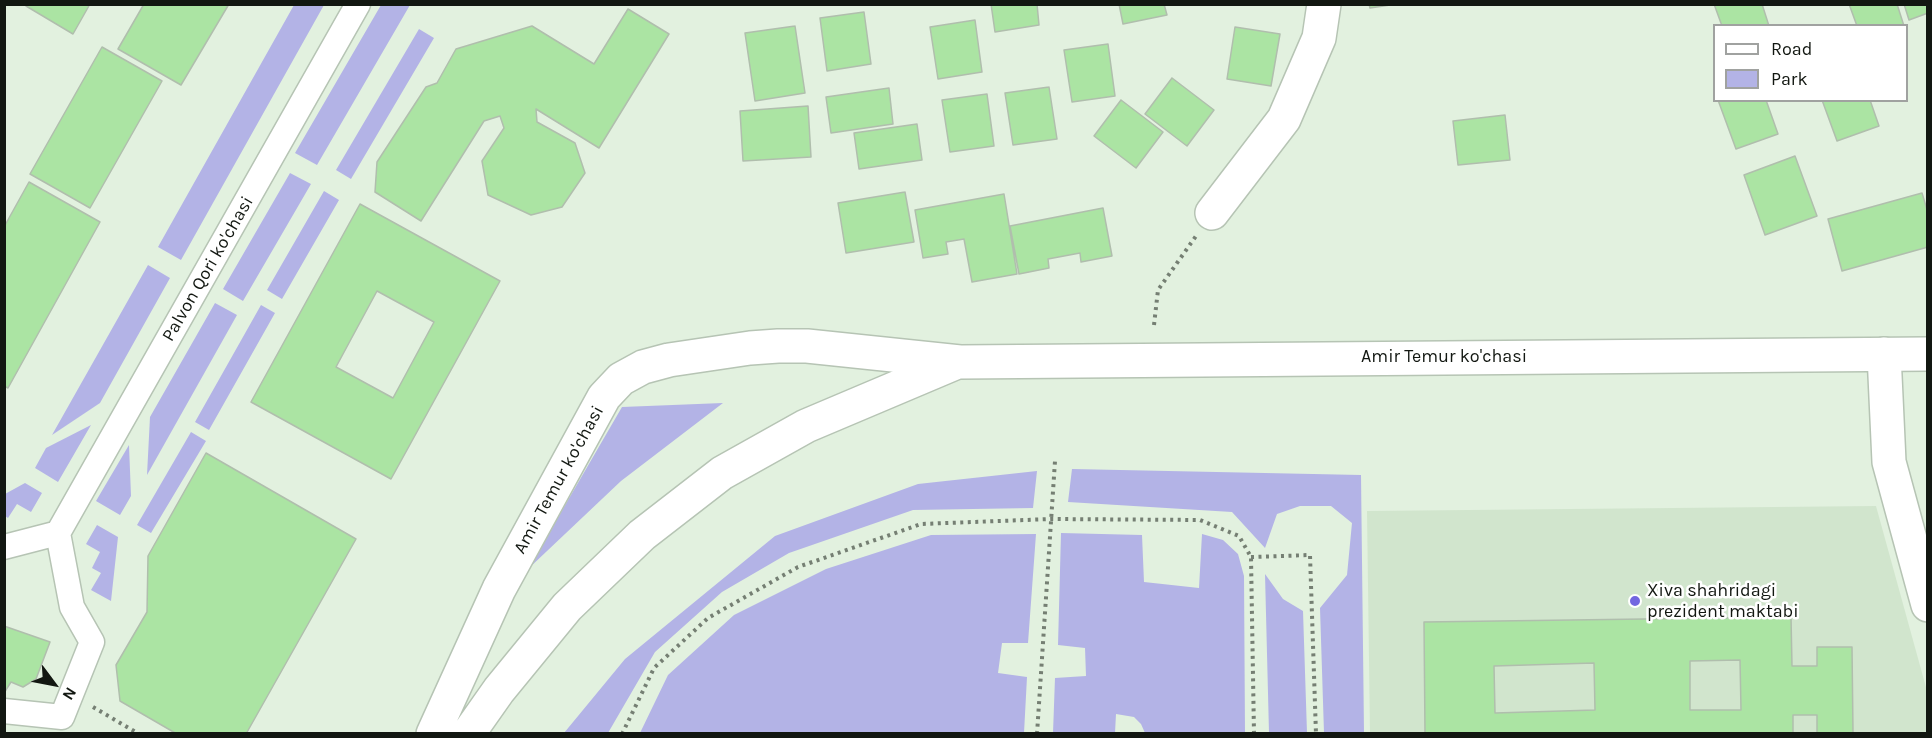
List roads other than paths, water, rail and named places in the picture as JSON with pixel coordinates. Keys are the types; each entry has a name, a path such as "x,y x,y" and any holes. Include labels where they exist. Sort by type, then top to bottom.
{"main road":[{"path":"1212,213 1284,119 1319,38 1324,4"},
{"name":"Amir Temur ko'chasi","path":"433,734 500,589 604,398 621,380 643,368 669,360 778,346 807,346 960,362 1928,354"},
{"path":"1884,354 1889,462 1928,605"},
{"name":"Amir Temur ko'chasi","path":"468,734 499,690 567,607 642,535 723,473 806,426 960,362"}],"street":[{"name":"Palvon Qori ko'chasi","path":"58,533 358,4"},
{"path":"4,547 58,533 72,607 92,642 62,717 4,711"}],"place":[{"name":"Xiva shahridagi prezident maktabi","path":"1635,601"}]}
